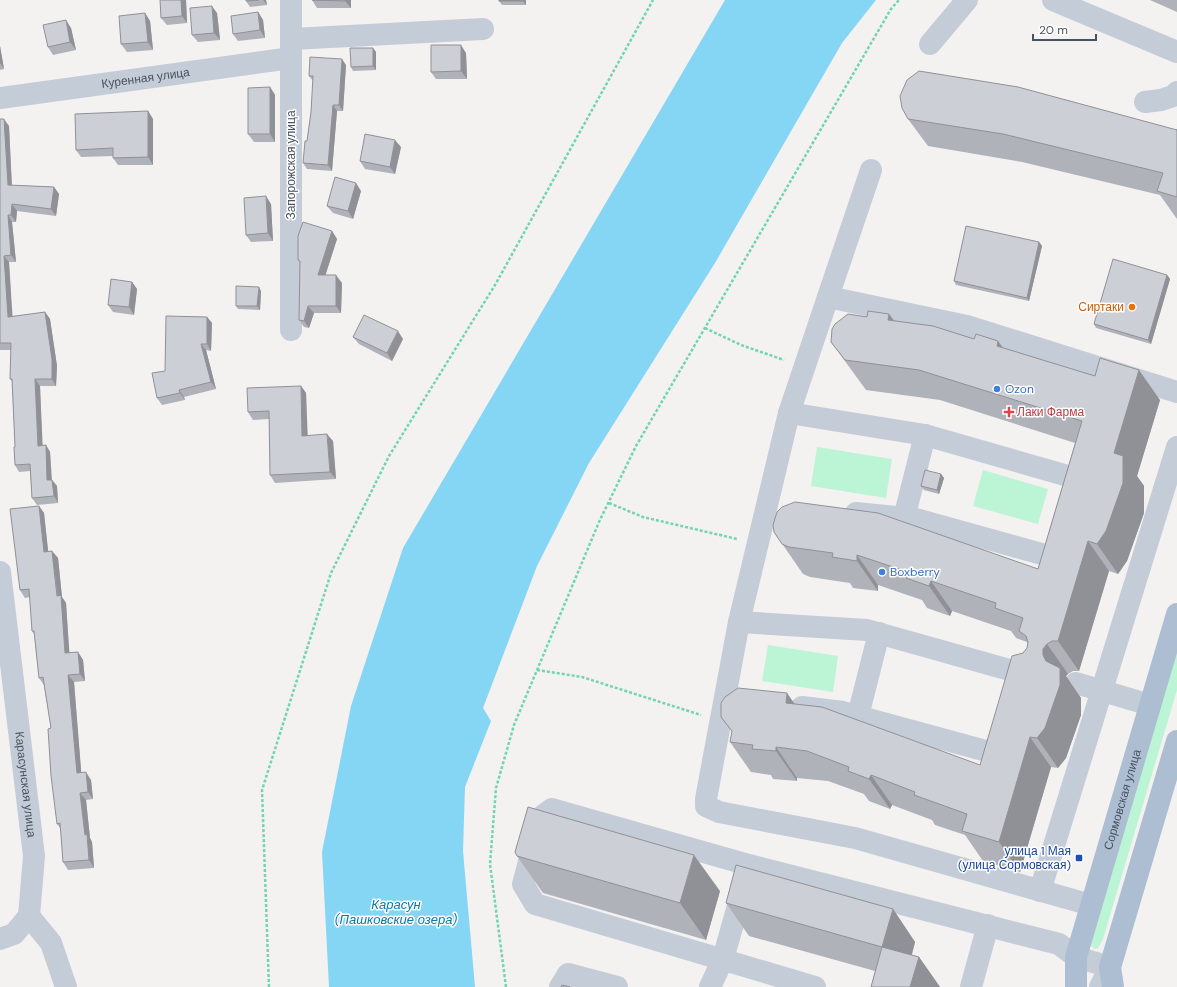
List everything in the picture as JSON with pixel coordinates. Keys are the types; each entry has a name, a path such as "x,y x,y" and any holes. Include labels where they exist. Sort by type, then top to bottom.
{"main road":[{"name":"Сормовская улица","path":"1074,987 1076,957 1177,614"},
{"path":"1109,982 1177,741"}],"street":[{"name":"Запорожская улица","path":"291,0 291,330"},
{"path":"930,44 967,0"},
{"path":"1053,0 1177,52"},
{"name":"Куренная улица","path":"0,98 291,49 483,29"},
{"path":"1144,102 1161,100 1176,95 1177,92"},
{"path":"871,170 789,413 776,505 759,545 739,622 733,699 721,721 706,799 706,806 711,810 854,838 1091,906"},
{"path":"828,297 967,326 1177,392"},
{"path":"789,413 925,435 1076,478 1079,483 1062,547 1059,553 1054,556 916,519 836,511"},
{"path":"904,518 925,435"},
{"path":"1040,891 1177,447"},
{"name":"Карасунская улица","path":"0,572 34,856 29,916"},
{"path":"739,622 867,630 1030,673 1017,696"},
{"path":"858,716 879,633"},
{"path":"1076,683 1150,704"},
{"path":"780,704 843,712 995,753 1000,750 1010,717"},
{"path":"815,987 535,904 523,884 541,817 552,809 749,865 1059,944 1109,982"},
{"path":"710,987 723,959 749,865"},
{"path":"0,939 14,934 29,916 51,942 66,987"},
{"path":"971,987 988,926"},
{"path":"560,987 568,974 617,987"}],"path":[{"path":"269,987 262,790 331,573 389,456 495,285 634,31 653,0"},
{"path":"506,987 490,864 496,788 514,725 608,503 636,446 892,8 899,0"},
{"path":"705,328 741,345 805,368"},
{"path":"608,503 643,517 759,545"},
{"path":"537,670 582,677 721,721"}],"green space":[{"path":"817,447 892,459 886,498 811,486"},
{"path":"983,470 1048,489 1038,524 973,506"},
{"path":"768,645 838,656 833,692 762,681"},
{"path":"1177,651 1177,690 1103,939 1098,948 1095,949 1089,944"}],"water":[{"name":"Карасун (Пашковские озера)","path":"725,0 876,0 842,43 715,263 589,463 537,566 483,708 491,721 465,787 463,851 475,987 329,987 322,852 351,706 403,548"}],"building":[{"path":"160,0 181,0 182,16 161,18"},
{"path":"312,0 345,0 345,1"},
{"path":"523,0 523,1 499,1"},
{"path":"212,6 214,33 192,35 190,8"},
{"path":"258,12 260,30 233,34 231,16"},
{"path":"145,13 148,42 121,44 119,16"},
{"path":"66,20 70,42 48,47 43,25"},
{"path":"431,45 461,45 461,71 431,72"},
{"path":"350,48 373,48 373,66 351,67"},
{"path":"310,57 342,59 339,105 333,105 328,165 303,163 305,141 307,141 311,112 313,76 309,76"},
{"path":"919,71 1018,87 1177,130 1177,197 1157,191 1163,173 1003,134 908,119 902,108 900,96 907,80"},
{"path":"270,87 270,134 248,134 248,88"},
{"path":"148,111 148,157 113,158 113,148 76,150 75,114"},
{"path":"0,119 4,119 8,185 54,187 51,209 12,204 11,215 8,215 11,255 4,256 8,317 45,312 52,359 52,379 35,379 38,446 46,445 47,480 52,480 54,496 32,498 30,464 15,465 12,379 10,379 11,343 0,343"},
{"path":"365,134 395,140 390,167 360,161"},
{"path":"335,177 356,183 348,211 327,206"},
{"path":"266,196 268,233 246,235 244,198"},
{"path":"303,222 332,231 318,275 336,275 336,306 308,306 304,321 299,320 300,261 298,260 298,236"},
{"path":"966,226 1039,242 1027,298 954,281"},
{"path":"1113,259 1167,275 1148,340 1094,324"},
{"path":"111,279 132,282 129,307 108,305"},
{"path":"236,286 259,287 257,306 236,306"},
{"path":"868,311 889,314 888,320 933,326 974,339 976,334 998,341 997,346 1095,376 1100,358 1139,370 1114,453 1123,456 1123,483 1106,531 1097,544 1088,541 1058,641 1052,641 1043,649 1043,655 1046,661 1060,668 1060,685 1045,728 1037,738 1030,737 999,842 962,831 967,814 914,795 915,792 871,775 869,779 848,771 849,767 807,751 776,747 776,751 752,749 753,745 730,742 732,731 721,717 721,703 725,697 738,688 787,693 786,703 822,707 980,765 1012,656 1023,653 1027,648 1028,642 1026,636 1019,631 1023,618 995,608 996,603 931,581 929,586 906,578 908,572 857,555 857,561 832,557 833,553 789,547 782,544 774,532 773,525 777,512 782,507 795,502 878,513 1038,569 1082,421 919,370 845,360 831,342 832,329 835,324 848,314 867,317"},
{"path":"364,315 398,331 387,353 353,337"},
{"path":"166,316 207,317 207,344 201,344 211,382 179,390 180,393 157,398 152,373 165,371"},
{"path":"301,386 302,436 327,434 330,472 270,475 269,411 248,412 247,388"},
{"path":"925,470 941,474 937,490 921,486"},
{"path":"39,506 44,552 52,551 57,596 61,595 65,653 78,652 80,674 68,675 77,773 86,772 88,792 80,793 85,835 87,834 89,860 63,862 60,823 57,824 51,776 48,729 51,728 43,677 39,678 34,631 32,631 29,589 20,590 10,509"},
{"path":"528,807 694,855 680,903 517,856 515,852"},
{"path":"736,865 893,909 882,947 726,903"},
{"path":"882,947 919,957 910,987 871,987"}],"place":[{"name":"Сиртаки","path":"1132,307"},
{"name":"Ozon","path":"997,389"},
{"name":"Лаки Фарма","path":"1009,412"},
{"name":"Boxberry","path":"882,572"},
{"name":"улица 1 Мая (улица Сормовская)","path":"1079,858"}]}
